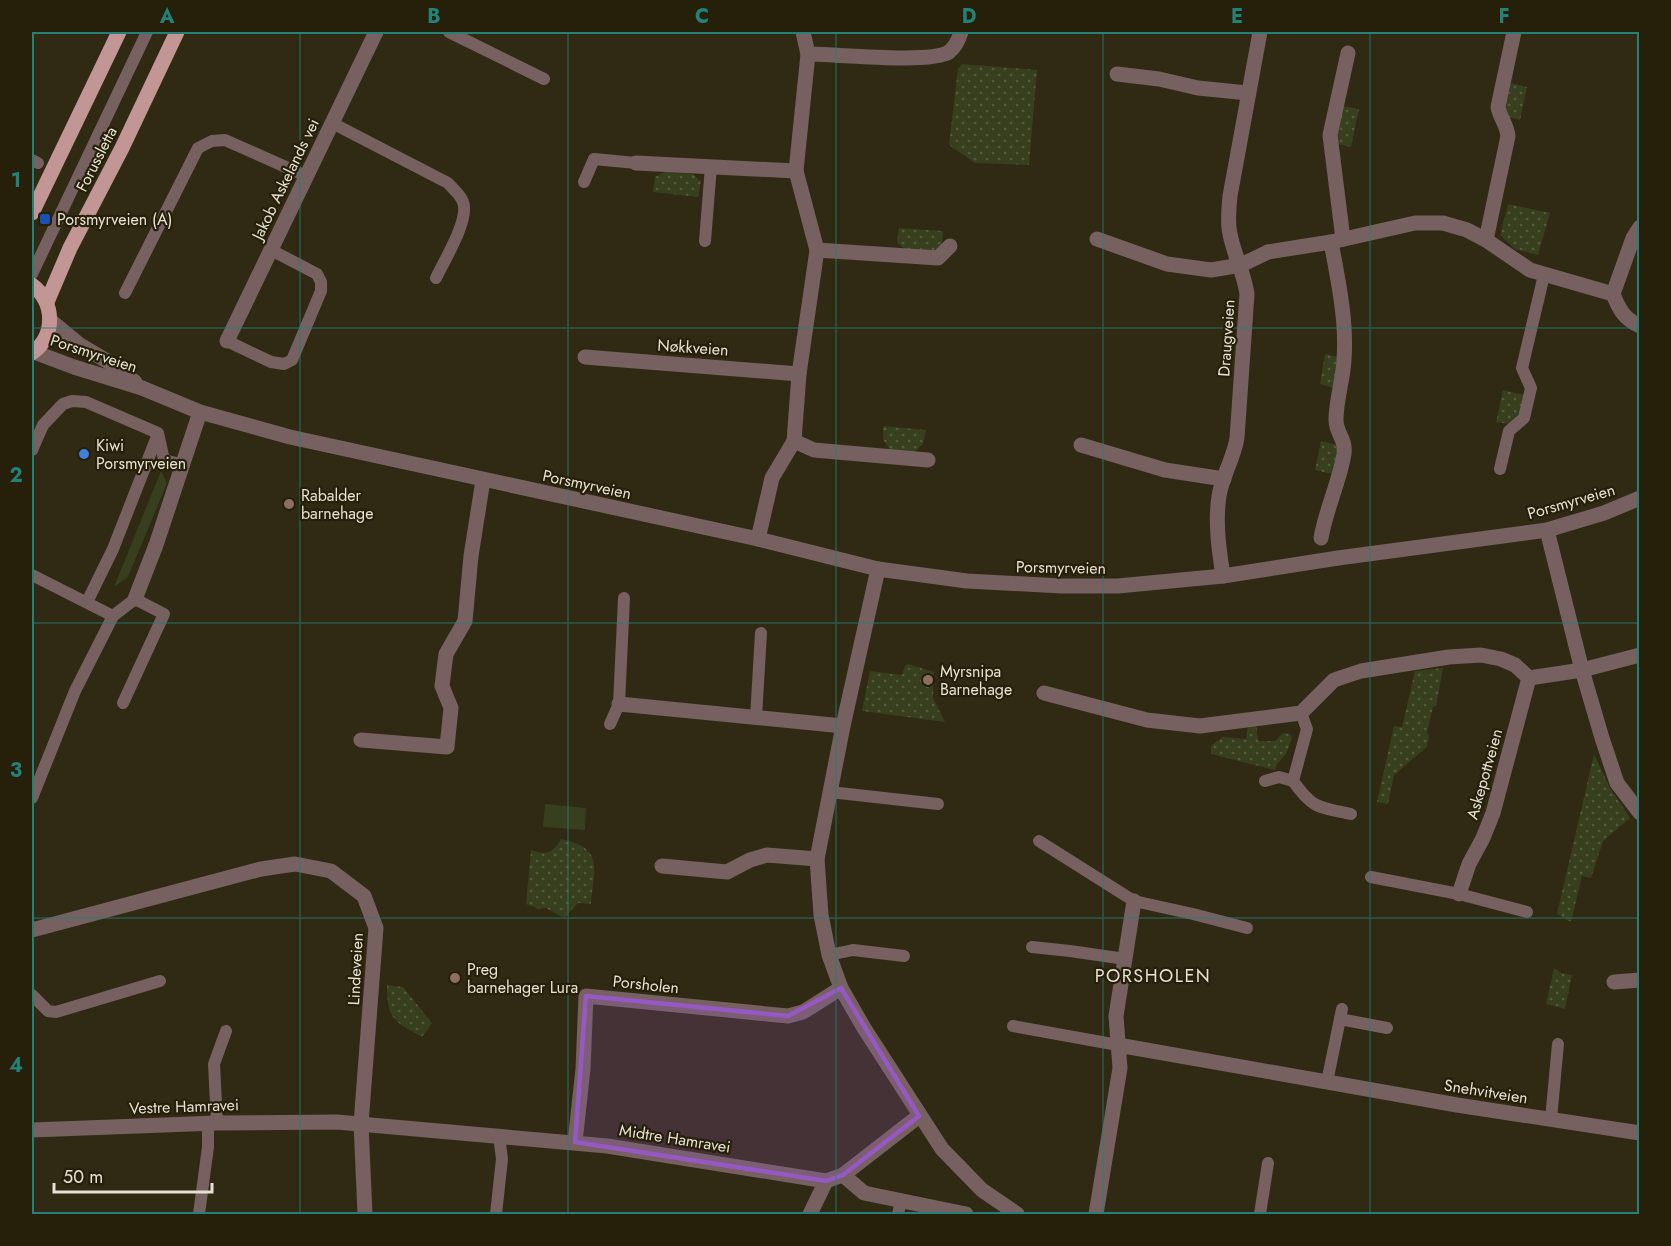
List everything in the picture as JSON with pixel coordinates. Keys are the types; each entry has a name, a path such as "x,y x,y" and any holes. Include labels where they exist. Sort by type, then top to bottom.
{"main road":[{"name":"Forussletta","path":"32,213 119,32"},
{"name":"Forussletta","path":"47,302 70,248 122,148 177,32"},
{"path":"32,285 47,302 51,321 46,339 33,352"}],"street":[{"name":"Jakob Askelands vei","path":"227,341 376,32"},
{"path":"758,539 772,478 794,441 799,374 817,250 796,171 808,54 803,32"},
{"path":"808,54 937,57 955,46 960,32"},
{"name":"Draugveien","path":"1223,576 1217,522 1219,494 1235,454 1248,294 1241,265 1230,236 1228,218 1260,32"},
{"path":"1486,240 1508,136 1507,127 1498,107 1514,32"},
{"path":"1321,538 1344,453 1344,442 1336,428 1335,416 1344,360 1330,135 1348,53"},
{"path":"1117,74 1159,79 1198,88 1248,93"},
{"path":"636,163 796,171"},
{"path":"1097,238 1167,264 1211,270 1241,265 1268,252 1415,224 1443,224 1467,230 1486,240 1530,270 1613,294"},
{"path":"1640,227 1613,294 1619,309 1629,322 1640,326"},
{"path":"817,250 938,258 950,246"},
{"name":"Porsmyrveien","path":"51,321 80,345 107,361 142,388"},
{"name":"Porsmyrveien","path":"33,352 142,388 200,412 290,436 758,539 878,569 967,581 1061,586 1118,586 1223,576 1547,530 1604,513 1640,498"},
{"name":"Nøkkveien","path":"585,357 799,374"},
{"path":"135,599 184,465 200,412"},
{"path":"794,441 814,450 928,460"},
{"path":"1081,445 1165,470 1224,478"},
{"path":"361,740 447,747 451,708 442,686 446,654 465,621 471,556 483,480"},
{"path":"1547,530 1582,670 1617,783 1640,813"},
{"path":"878,569 843,726 817,859 821,915 829,955 841,988 919,1116 942,1149 1008,1213"},
{"path":"1044,693 1147,720 1200,726 1301,713 1334,680 1361,671 1429,660 1481,655 1515,664 1529,678 1582,670 1640,655"},
{"name":"Askepottveien","path":"1459,894 1469,864 1493,813 1529,678"},
{"path":"619,704 843,726"},
{"path":"662,866 727,872 750,860 767,855 817,859"},
{"name":"Lindeveien","path":"32,930 261,869 295,864 331,872 364,896 376,928 361,1124 365,1215"},
{"path":"1096,1215 1120,1068 1116,1016 1134,901"},
{"path":"1614,982 1640,980"},
{"name":"Porsholen","path":"575,1142 583,1069 586,996 788,1016 803,1012 841,988"},
{"name":"Snehvitveien","path":"1119,1045 1327,1082 1640,1133"},
{"name":"Midtre Hamravei","path":"361,1124 575,1142 826,1181 843,1175 919,1116"},
{"name":"Vestre Hamravei","path":"32,1130 212,1123 337,1122 361,1124"},
{"path":"843,1175 864,1193 905,1207 966,1215"},
{"path":"810,1215 826,1181"}],"lane":[{"path":"32,274 147,32"},
{"path":"449,32 544,79"},
{"path":"332,123 448,183 460,196 464,203 464,218 436,278"},
{"path":"125,293 198,147 212,141 225,140 306,176"},
{"path":"584,182 594,159 636,163"},
{"path":"705,241 711,166"},
{"path":"227,341 271,362 284,364 292,360 321,291 321,282 317,274 271,250"},
{"path":"1500,469 1509,430 1524,418 1531,388 1522,368 1544,275"},
{"path":"32,450 44,425 63,404 72,401 86,402 158,433"},
{"path":"158,433 164,460 184,465"},
{"path":"87,602 113,549 158,433"},
{"path":"32,575 112,616"},
{"path":"610,724 619,704 624,598"},
{"path":"32,798 75,691 112,616 135,599 164,614 123,703"},
{"path":"756,717 760,633"},
{"path":"1293,781 1306,729 1301,713"},
{"path":"1265,781 1279,777 1293,781 1311,804 1351,814"},
{"path":"830,792 938,804"},
{"path":"1039,841 1134,901 1247,928"},
{"path":"1371,877 1459,894 1527,912"},
{"path":"1032,947 1125,959"},
{"path":"829,955 853,950 904,956"},
{"path":"32,995 48,1011 56,1012 160,981"},
{"path":"1327,1082 1341,1014 1387,1028"},
{"path":"1013,1026 1119,1045"},
{"path":"199,1215 212,1123 214,1064 226,1031"},
{"path":"1551,1119 1558,1044"},
{"path":"496,1215 502,1159 499,1136"},
{"path":"1260,1215 1268,1163"}],"highlighted area":[{"path":"841,988 919,1116 843,1175 826,1181 575,1142 586,996 788,1016"}],"green space":[{"path":"962,64 1037,70 1029,165 975,163 949,145 958,69"},
{"path":"1511,83 1527,87 1520,120 1509,117 1505,111"},
{"path":"1342,106 1359,109 1351,147 1337,144 1336,135"},
{"path":"665,172 693,174 701,181 698,197 653,192 655,177"},
{"path":"1508,204 1550,213 1538,255 1515,249 1500,235"},
{"path":"899,228 943,231 942,245 932,254 906,251 897,242"},
{"path":"1325,354 1339,357 1333,388 1320,384"},
{"path":"1503,390 1524,395 1519,417 1510,424 1496,422"},
{"path":"883,426 926,430 923,444 914,452 890,450 883,439"},
{"path":"1321,441 1339,445 1332,474 1315,470"},
{"path":"161,471 167,483 128,577 114,587"},
{"path":"908,664 934,672 933,698 945,722 862,711 870,671 902,675"},
{"path":"1443,668 1436,706 1433,707 1427,733 1429,735 1427,747 1394,775 1388,804 1377,802 1394,726 1402,727 1415,671"},
{"path":"1256,723 1258,741 1275,741 1283,733 1290,734 1292,738 1286,754 1275,770 1211,754 1211,746 1222,737 1246,739 1248,724"},
{"path":"1594,754 1610,788 1630,818 1603,841 1591,878 1582,876 1571,922 1557,914"},
{"path":"545,804 586,808 585,830 543,827"},
{"path":"561,839 585,848 591,854 594,862 591,904 578,903 564,918 546,908 539,909 526,904 531,850 549,852"},
{"path":"1554,968 1561,973 1572,975 1565,1009 1546,1004"},
{"path":"387,985 403,987 432,1023 422,1037 394,1018 387,997"}],"place":[{"name":"Porsmyrveien (A)","path":"45,219"},
{"name":"Kiwi Porsmyrveien","path":"84,454"},
{"name":"Rabalder barnehage","path":"289,504"},
{"name":"Myrsnipa Barnehage","path":"928,680"},
{"name":"Preg barnehager Lura","path":"455,978"}],"district":[{"name":"PORSHOLEN","path":"1153,976"}]}
